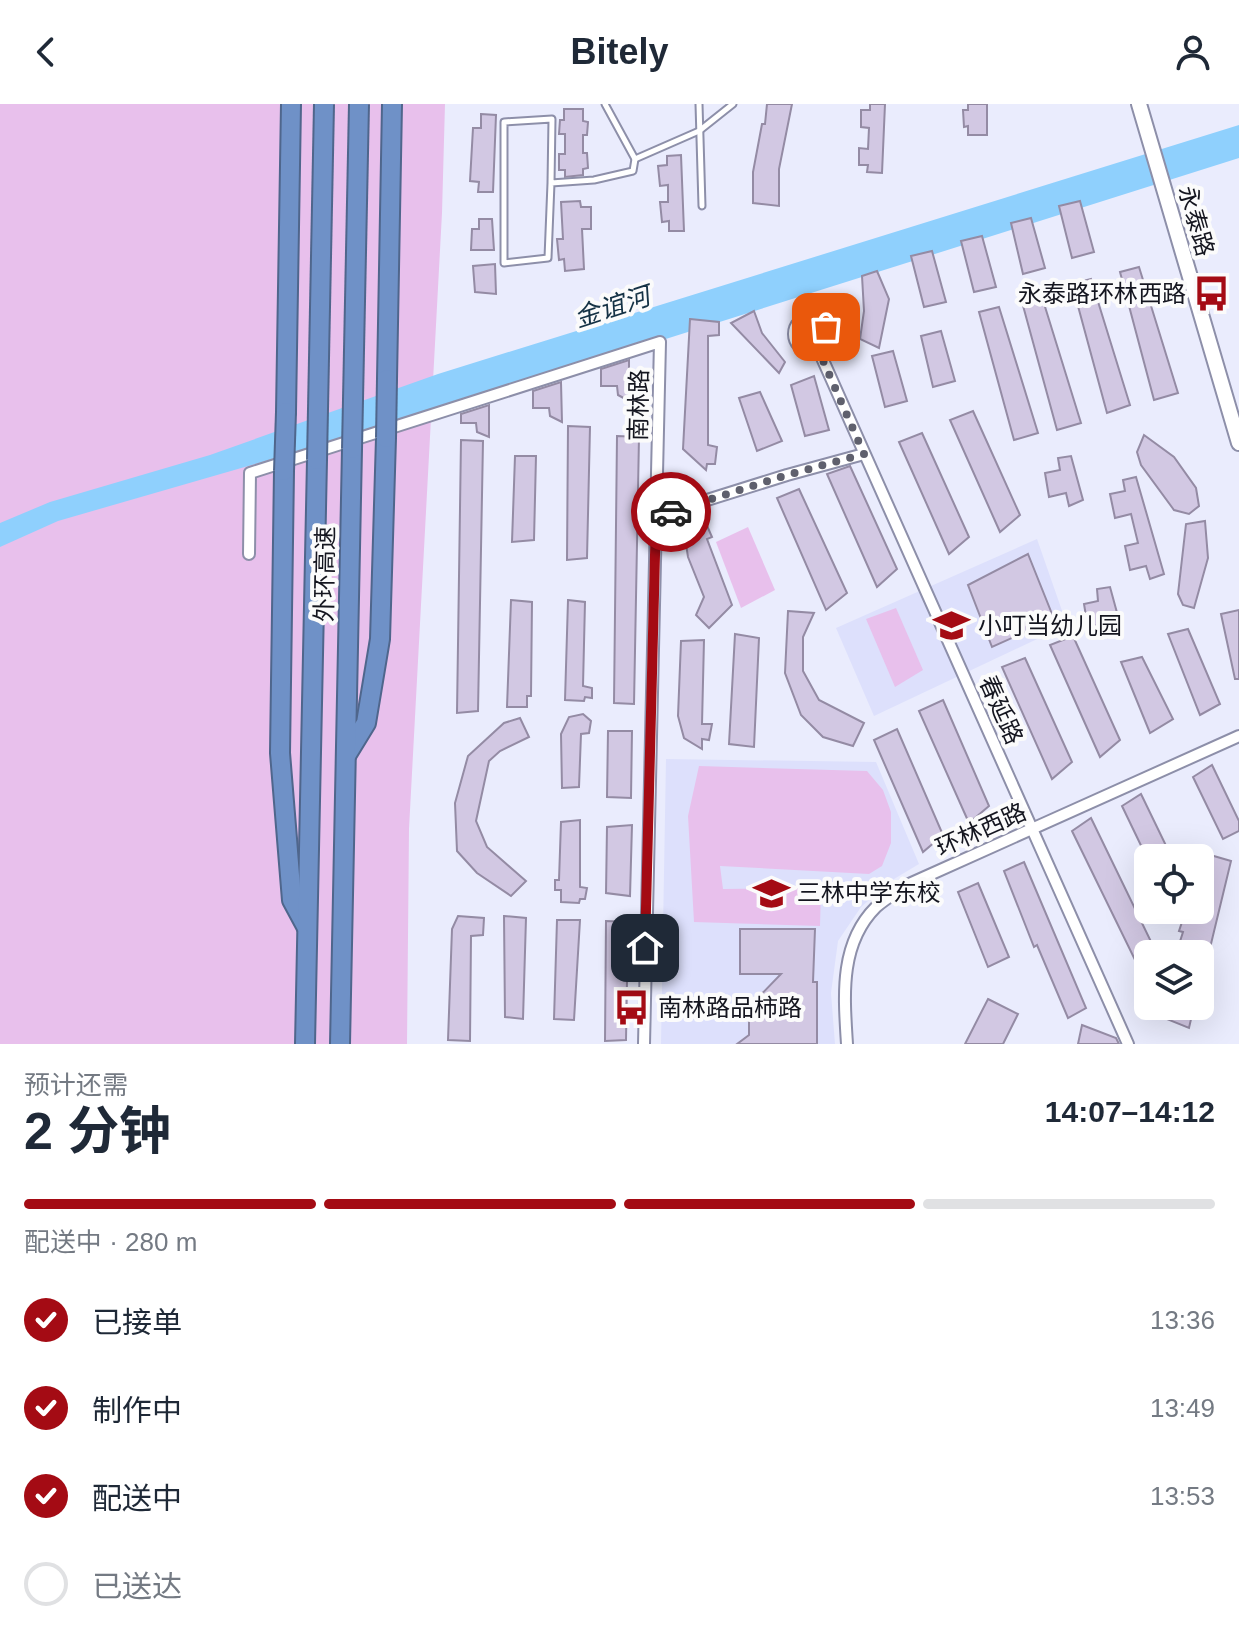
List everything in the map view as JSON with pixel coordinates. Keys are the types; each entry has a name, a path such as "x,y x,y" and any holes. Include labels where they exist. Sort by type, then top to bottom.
{"highway":[{"path":"291,104 280,753 292,900 308,928"},
{"name":"外环高速","path":"305,1044 324,104"},
{"name":"外环高速","path":"340,1044 359,104"},
{"path":"346,756 366,723 380,639 392,104"}],"street":[{"name":"永泰路","path":"1139,104 1239,443"},
{"name":"南林路","path":"249,554 250,473 660,342 644,1044"},
{"name":"春延路","path":"818,349 1128,1044"},
{"path":"656,516 864,454"},
{"name":"环林西路","path":"847,1044 844,988 847,968 854,938 876,907 907,885 1239,736"}],"lane":[{"path":"551,183 594,180 633,171 635,159 605,104"},
{"path":"699,104 702,206"},
{"path":"635,159 699,131 733,104"},
{"path":"552,119 551,183 548,258 504,263 504,122 552,119"}],"shaded area":[{"path":"0,104 445,104 442,213 409,829 407,1044 0,1044"},
{"path":"748,527 775,590 741,608 716,542"},
{"name":"小叮当幼儿园","path":"1037,539 1067,625 874,716 836,628"},
{"path":"896,608 923,670 895,687 866,619"},
{"name":"三林中学东校","path":"666,759 876,762 919,864 894,879 861,907 838,941 831,993 835,1044 661,1044"},
{"path":"699,766 867,771 883,790 891,812 891,843 882,866 869,874 720,866 723,889 821,888 820,926 694,922 688,816"}],"water":[{"path":"1239,125 1239,158 431,413 58,521 0,547 0,523 50,502 210,455 438,374"}],"building":[{"path":"767,104 792,104 779,169 779,206 753,203 753,172"},
{"path":"870,104 885,104 882,173 867,172 868,165 859,165 859,148 868,149 869,128 861,127 861,110 870,110"},
{"path":"968,104 987,104 987,135 968,135 963,110 968,110"},
{"path":"564,109 583,109 583,121 588,122 587,135 583,135 583,153 587,153 588,168 583,169 583,175 565,177 565,170 559,170 559,154 565,154 565,134 559,134"},
{"path":"481,114 496,115 493,192 478,192 479,182 470,181 473,128 481,128"},
{"path":"681,155 684,231 669,231 669,221 662,222 660,202 668,202 668,185 660,186 658,166 667,165 667,156"},
{"path":"580,201 581,207 591,207 591,229 582,229 584,269 565,271 564,259 559,260 557,239 563,239 561,202"},
{"path":"1080,201 1094,252 1072,258 1059,206"},
{"path":"1031,218 1045,268 1023,274 1011,223"},
{"path":"479,219 492,219 494,250 471,250 472,229 479,229"},
{"path":"982,236 996,287 974,292 961,241"},
{"path":"932,251 946,302 924,307 911,256"},
{"path":"495,264 496,294 475,292 473,266"},
{"path":"1139,267 1178,393 1154,400 1120,272"},
{"path":"877,271 889,299 879,348 860,339 864,311 862,276"},
{"path":"1091,279 1130,405 1107,413 1072,284"},
{"path":"1042,297 1081,423 1057,430 1022,302"},
{"path":"999,307 1038,433 1014,440 979,312"},
{"path":"754,311 762,333 785,362 779,373 731,323"},
{"path":"690,319 719,322 719,335 708,336 708,445 717,447 715,464 707,464 706,470 683,449"},
{"path":"941,331 955,381 933,387 921,336"},
{"path":"893,351 907,401 885,407 872,356"},
{"path":"629,360 629,401 618,395 617,386 601,386 601,369"},
{"path":"814,376 829,430 805,436 791,385"},
{"path":"561,382 562,422 550,416 549,408 533,408 533,391"},
{"path":"760,392 782,441 757,451 739,398"},
{"path":"489,405 489,437 477,432 476,423 461,423 461,414"},
{"path":"973,411 1020,515 1000,532 950,420"},
{"path":"568,426 590,427 587,558 567,560"},
{"path":"922,433 969,537 949,554 899,442"},
{"path":"1144,435 1174,457 1196,488 1199,506 1189,514 1174,510 1141,465 1137,452"},
{"path":"617,436 639,437 634,704 614,703"},
{"path":"461,440 483,441 478,711 457,713"},
{"path":"515,456 536,456 534,540 512,542"},
{"path":"1071,456 1083,500 1069,506 1066,493 1049,497 1045,473 1060,470 1058,458"},
{"path":"850,466 897,569 877,587 827,474"},
{"path":"1136,477 1164,574 1150,579 1146,566 1130,570 1125,546 1138,543 1131,514 1115,518 1110,494 1125,491 1123,480"},
{"path":"799,489 847,593 826,610 777,498"},
{"path":"704,519 712,537 707,539 732,605 709,628 696,615 704,597 688,557 684,531"},
{"path":"1205,521 1208,558 1194,608 1183,605 1178,594 1186,524"},
{"path":"1028,554 1054,619 992,647 968,585"},
{"path":"1110,587 1122,631 1108,637 1105,623 1088,628 1084,604 1098,601 1097,589"},
{"path":"511,600 532,602 531,696 527,696 527,707 507,707"},
{"path":"568,600 585,602 583,686 592,688 592,698 585,697 584,701 565,700"},
{"path":"1239,610 1239,679 1235,679 1221,614"},
{"path":"788,611 814,613 803,637 803,671 819,700 864,723 853,746 823,737 801,715 785,673"},
{"path":"1188,629 1220,704 1200,715 1168,634"},
{"path":"735,634 759,638 754,747 729,744"},
{"path":"1073,636 1120,740 1100,757 1050,645"},
{"path":"704,640 702,724 712,724 709,740 702,739 702,749 684,738 678,716 681,641"},
{"path":"1142,657 1173,719 1150,733 1121,662"},
{"path":"1025,658 1072,762 1052,779 1002,667"},
{"path":"943,700 989,806 969,823 919,711"},
{"path":"583,714 591,721 589,733 581,734 579,787 562,788 561,734 569,717"},
{"path":"520,718 529,737 500,751 489,761 476,821 487,847 526,881 511,896 477,873 457,851 455,803 468,756 504,723"},
{"path":"897,729 943,835 923,852 874,740"},
{"path":"608,731 632,731 631,798 607,797"},
{"path":"1212,765 1239,821 1239,831 1223,839 1193,777"},
{"path":"1141,794 1165,844 1140,844 1122,806"},
{"path":"1091,818 1134,907 1134,924 1142,924 1150,940 1134,940 1134,958 1072,831"},
{"path":"580,820 580,887 587,888 585,899 580,899 579,903 561,902 561,890 555,890 555,880 559,880 561,822"},
{"path":"632,825 630,896 606,893 607,827"},
{"path":"1214,856 1231,861 1212,940 1180,940 1183,932 1179,931 1181,924 1214,924"},
{"path":"1024,862 1086,1008 1068,1018 1037,945 1034,947 1004,871"},
{"path":"978,883 1009,957 988,967 958,892"},
{"path":"458,916 484,918 483,935 471,936 470,1041 448,1040 452,929"},
{"path":"504,916 526,918 523,1019 505,1017"},
{"path":"557,920 580,920 574,1020 554,1019"},
{"path":"606,921 628,922 626,1040 605,1041"},
{"path":"740,929 815,929 813,982 817,982 817,1044 737,1044 749,1035 749,1007 781,974 740,974"},
{"path":"988,999 1018,1014 1003,1044 965,1044"},
{"path":"1169,1020 1191,1020 1189,1028"},
{"path":"1082,1025 1116,1038 1119,1044 1078,1044"}],"way so far":[{"path":"671,512 864,454 818,349 827,340 826,327"}],"place":[{"name":"永泰路环林西路","path":"1212,294"},
{"name":"小叮当幼儿园","path":"952,626"},
{"name":"三林中学东校","path":"771,893"},
{"name":"南林路品柿路","path":"632,1008"}],"route":[{"path":"645,948 656,516 671,512"}],"water label":[{"name":"金谊河","path":"612,307"}]}
